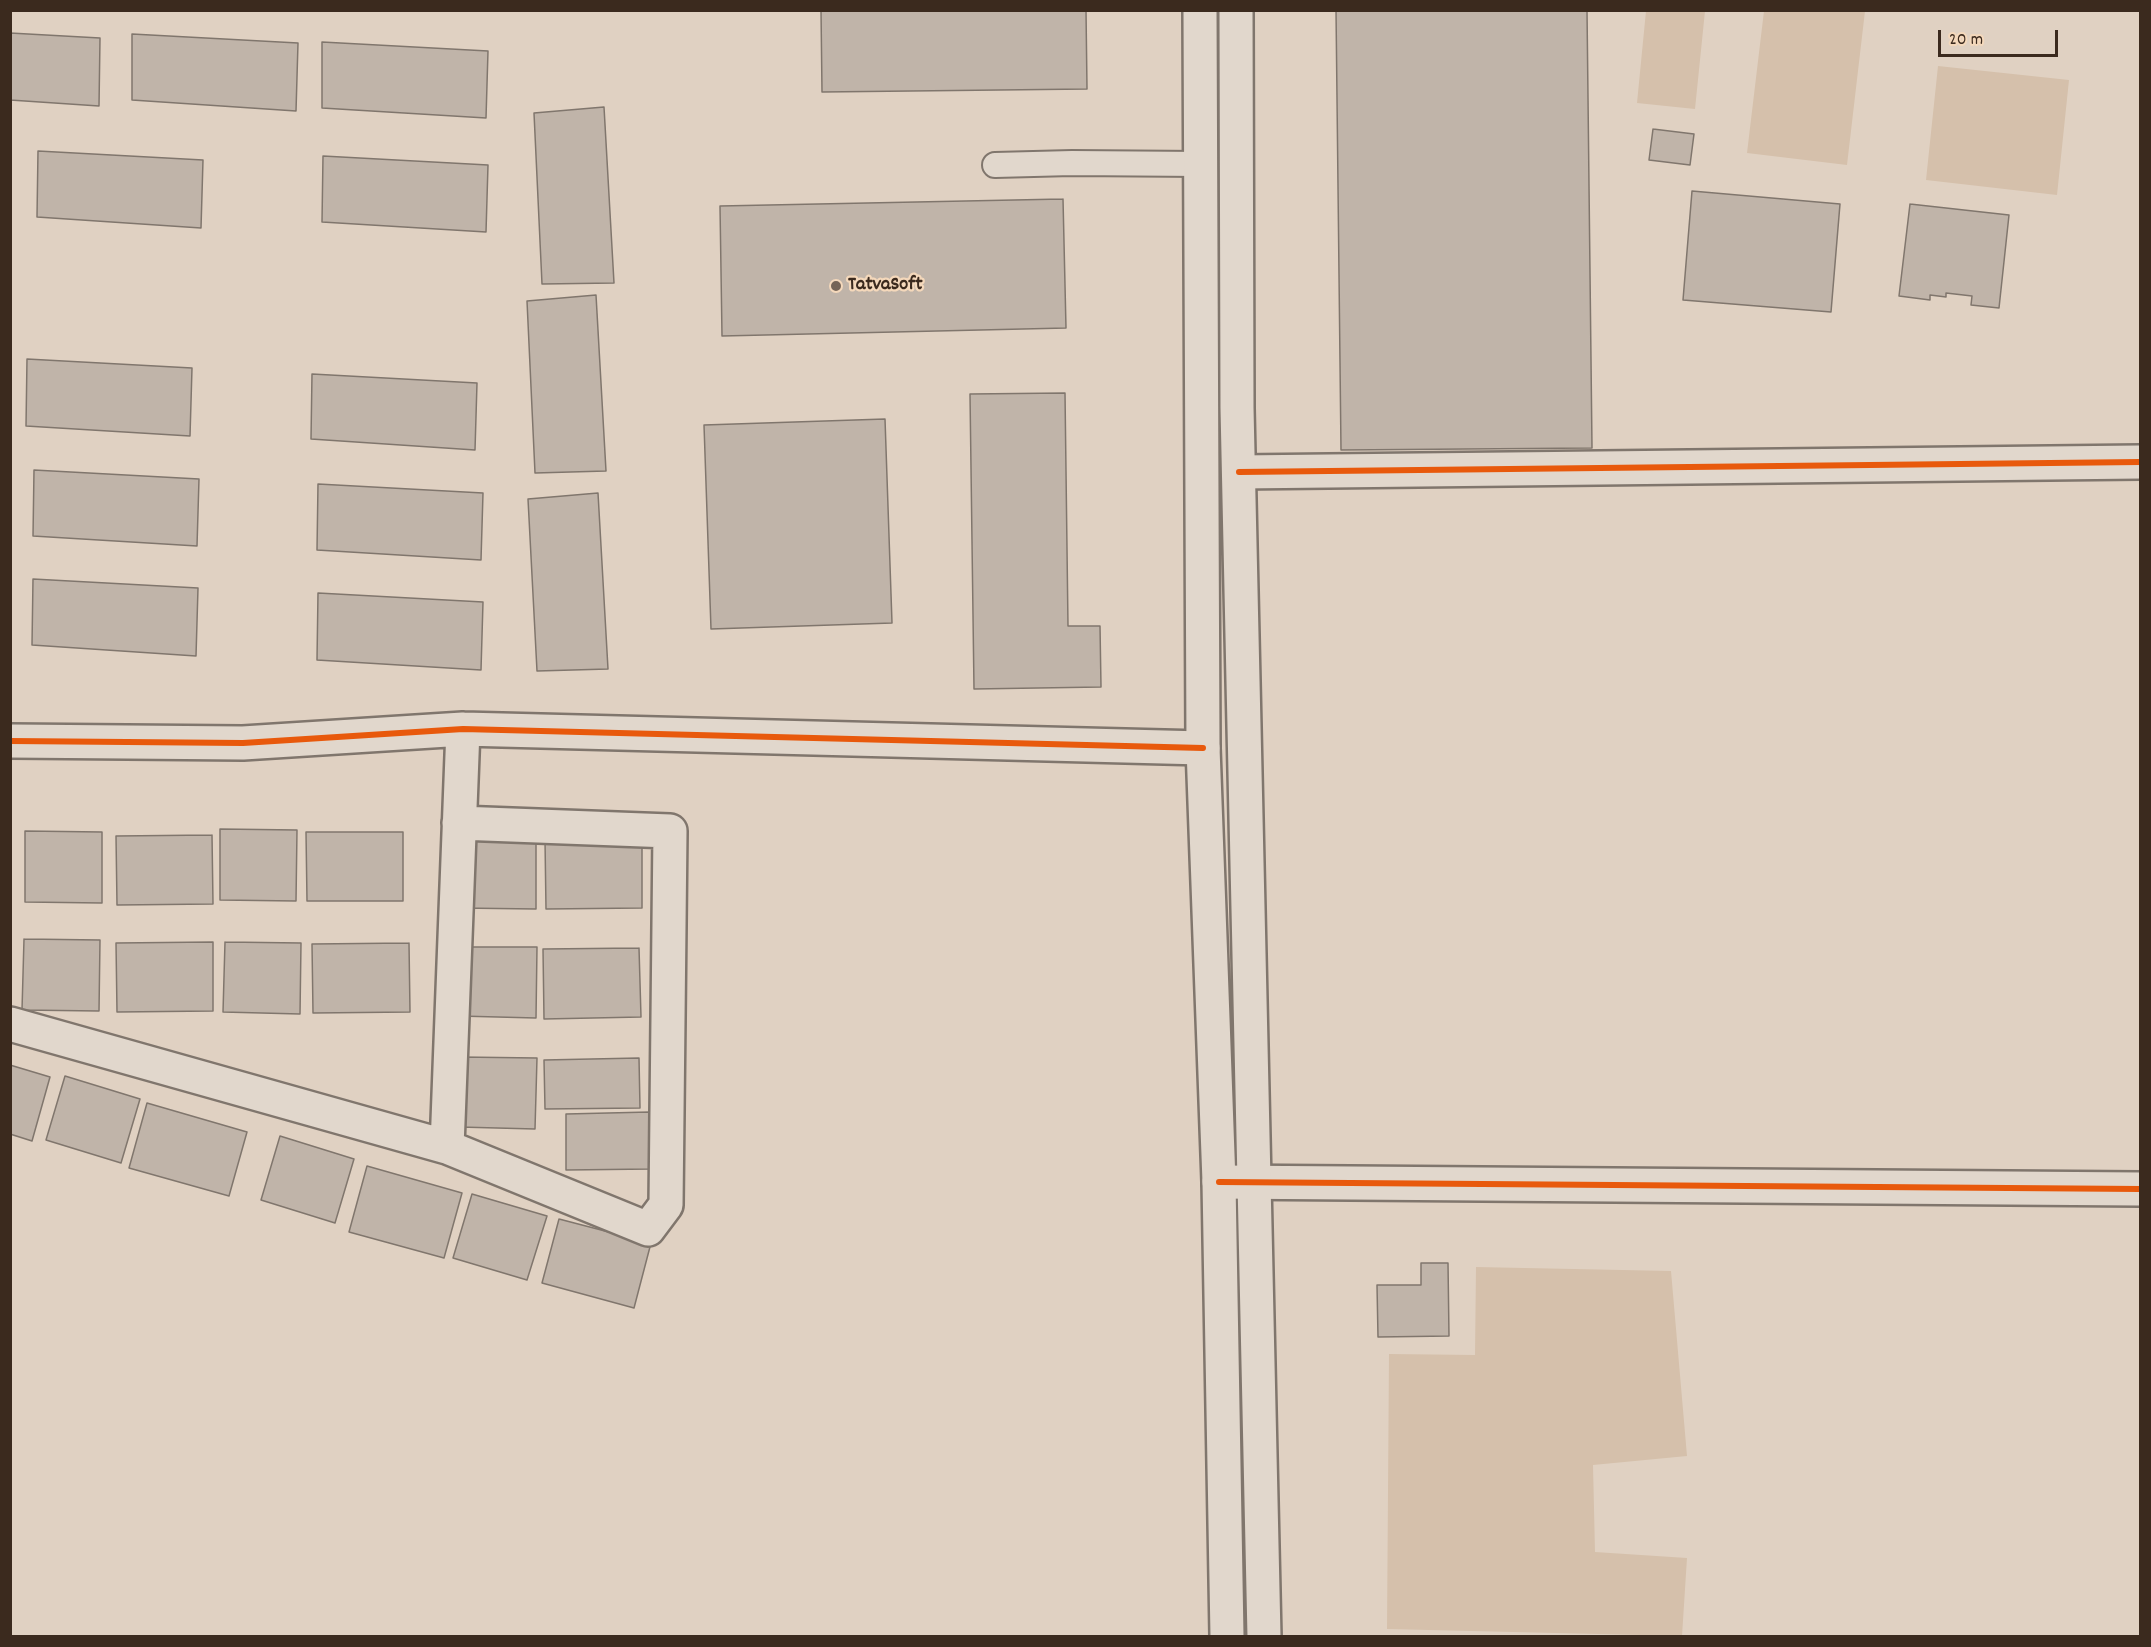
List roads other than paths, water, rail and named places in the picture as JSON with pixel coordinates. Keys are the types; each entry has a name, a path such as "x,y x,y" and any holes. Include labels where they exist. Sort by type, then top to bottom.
{"street":[{"path":"1200,10 1203,748 1219,1182 1227,1636"},
{"path":"1236,10 1239,472 1264,1636"},
{"path":"1239,472 2140,462"},
{"path":"10,741 243,743 463,729 1203,748"},
{"path":"447,1147 463,729"},
{"path":"10,1024 447,1147 648,1229 666,1205 670,831 459,823"},
{"path":"1219,1182 1254,1180 2140,1189"}],"lane":[{"path":"995,165 1201,164"}],"place":[{"name":"TatvaSoft","path":"836,286"}]}
